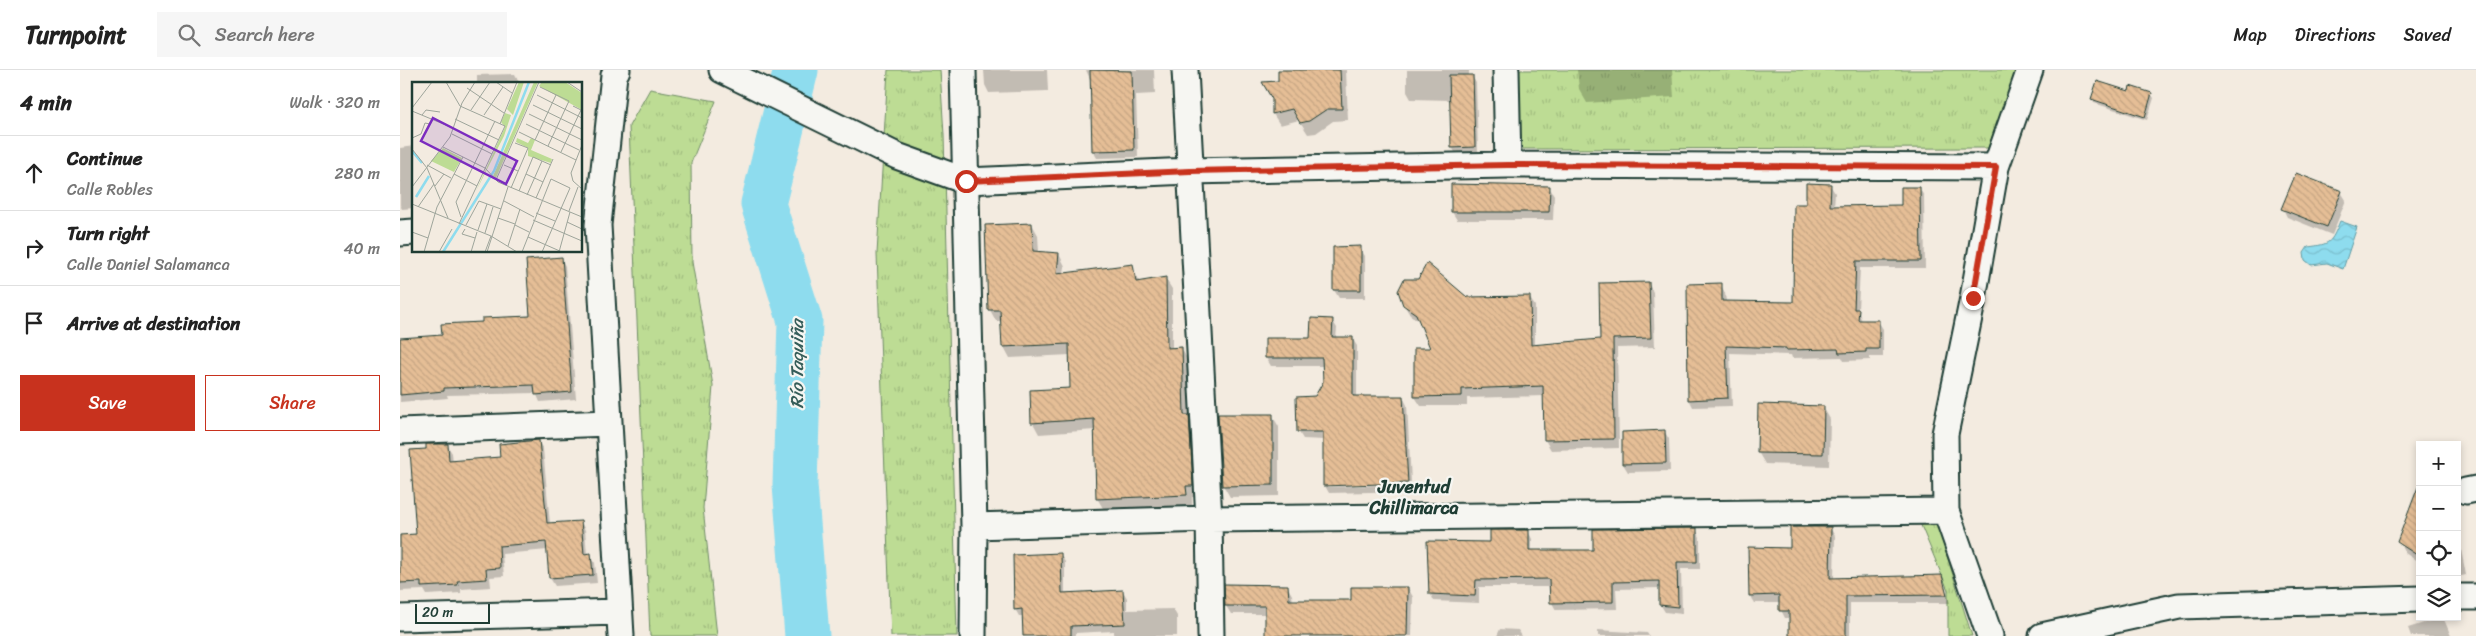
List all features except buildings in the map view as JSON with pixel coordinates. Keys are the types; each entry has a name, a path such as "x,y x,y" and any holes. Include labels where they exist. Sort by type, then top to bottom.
{"street":[{"path":"617,70 614,75 590,225 609,423 621,636"},
{"path":"722,70 897,156 966,181 1190,171 1508,165 1996,167"},
{"path":"963,70 974,526 973,636"},
{"path":"1185,70 1209,519 1211,636"},
{"path":"1506,70 1508,165"},
{"path":"1990,636 1946,511 1944,434 1973,298 1996,167 2030,70"},
{"path":"400,431 609,423"},
{"path":"974,526 1209,519 1946,511"},
{"path":"2461,597 2476,597"},
{"path":"2042,636 2179,606 2416,598"},
{"path":"400,618 619,612"}],"green space":[{"path":"888,70 940,70 944,135 957,636 891,636 877,254"},
{"path":"1518,70 2017,70 1988,148 1521,149"},
{"path":"650,89 716,101 691,163 692,262 713,386 703,508 717,636 650,636 629,126"},
{"path":"1920,523 1937,524 1972,636 1948,636 1948,590"}],"water":[{"path":"2340,221 2357,227 2343,269 2327,263 2311,265 2305,260 2304,253 2308,247 2321,245 2329,241"}],"waterway":[{"name":"Río Taquiña","path":"796,70 763,204 800,321 795,485 807,636"}],"district":[{"name":"Juventud Chillimarca","path":"1414,497"}],"route":[{"path":"966,181 1190,171 1508,165 1996,167 1973,298"}]}
